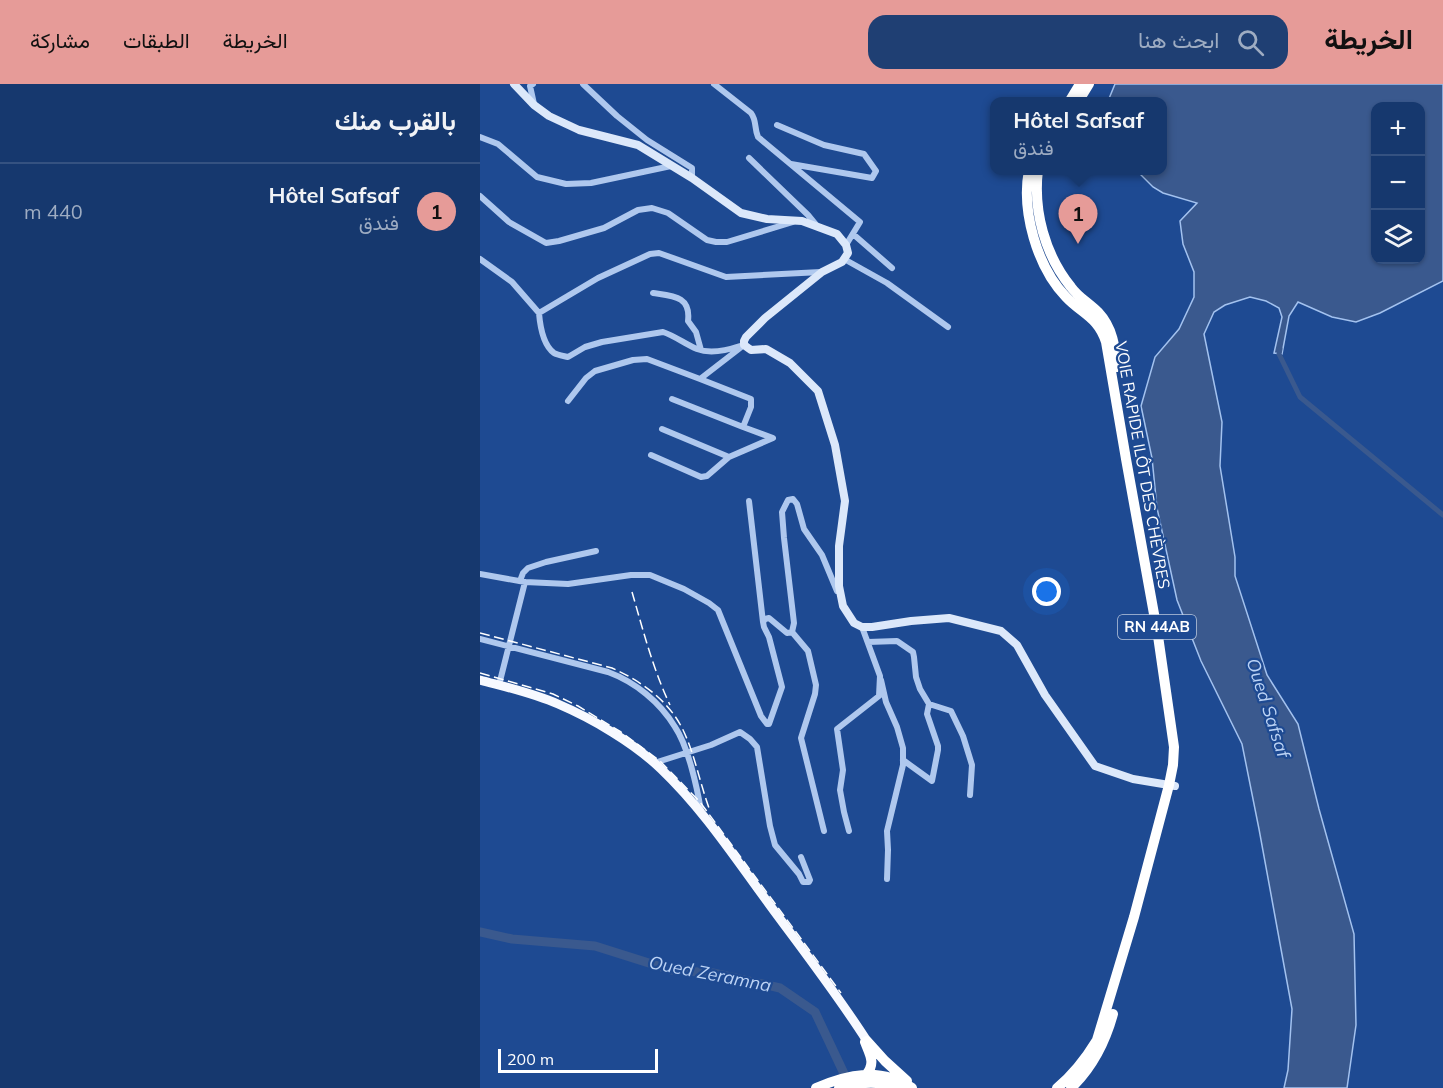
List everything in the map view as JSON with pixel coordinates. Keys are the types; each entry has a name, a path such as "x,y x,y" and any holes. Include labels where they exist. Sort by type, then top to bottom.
{"highway":[{"path":"1072,97 1080,84"},
{"path":"1081,97 1089,84"},
{"name":"VOIE RAPIDE ILÔT DES CHÈVRES","path":"1028,175 1026,191 1032,228 1038,251 1048,273 1068,300 1098,324 1106,342 1148,572 1174,747 1172,785 1108,1030 1092,1062 1071,1088"},
{"name":"VOIE RAPIDE ILÔT DES CHÈVRES","path":"1038,175 1036,187 1040,220 1054,260 1071,288 1098,312 1112,333 1166,640 1178,722 1179,760 1097,1040 1072,1075 1057,1088"},
{"path":"865,1078 872,1063 866,1041"},
{"path":"866,1041 893,1085"},
{"path":"866,1041 914,1088"},
{"path":"816,1088 865,1078 893,1085 903,1082 914,1088"}],"main road":[{"path":"480,680 542,697 581,715 627,743 654,763 702,814 838,998 866,1041"}],"street":[{"path":"514,84 534,105 549,116 579,130 638,145 692,178 741,213 766,219 802,221 837,234 846,245 848,253 842,262 822,272 765,318 746,337 744,345 700,379"},
{"path":"533,84 530,86 534,105"},
{"path":"583,84 647,140 692,168 692,178"},
{"path":"714,84 751,113 755,119 758,137 860,222 846,245"},
{"path":"777,124 824,145 864,154 876,171 872,178 790,164"},
{"path":"480,137 498,144 537,177 566,184 591,183 672,166"},
{"path":"749,158 808,214 818,227"},
{"path":"480,196 509,222 546,243 604,228 638,210 652,208 668,213 697,235 716,242 727,242 796,221"},
{"path":"853,234 892,268"},
{"path":"539,313 598,278 650,254 659,253 726,277 822,272"},
{"path":"480,259 512,282 539,313 540,326 547,344 554,353 568,357 585,347 602,342 663,332 701,350 725,350 744,345"},
{"path":"844,259 887,283 948,327"},
{"path":"653,293 673,296 685,303 689,312 688,321 696,332 701,350"},
{"path":"744,345 751,350 766,349 790,363 818,391 835,445 845,501 839,546 839,586 843,606"},
{"path":"568,401 595,370 633,360 647,359 752,399 743,427"},
{"path":"651,455 701,477 707,476 729,457 773,438 672,399"},
{"path":"662,429 729,457"},
{"path":"792,632 794,623 782,512 788,500 793,500 797,504 804,529 822,555 843,606 854,622 862,627 872,627 949,618 1001,631 1017,645 1045,695 1095,766 1133,779 1172,785"},
{"path":"480,574 522,582 568,584 631,575 650,575 684,589 718,610 760,716 767,724 770,724 782,687 763,622 748,501"},
{"path":"499,685 523,573 528,568 546,562 596,551"},
{"path":"763,622 767,618 788,633 792,632 808,651 816,685 801,738 824,831"},
{"path":"862,627 903,748 900,780 887,831 887,879"},
{"path":"480,639 608,672 626,681 653,700 676,728 686,753 702,814"},
{"path":"868,642 897,641 913,652 920,689 929,704 951,711 963,736 972,765 970,795"},
{"path":"849,831 840,790 843,770 837,729 879,696 880,676"},
{"path":"903,760 932,780 938,746 927,714 929,704"},
{"path":"654,763 711,745 740,732 757,747 775,845 803,882 808,882 810,880 801,857"}],"water":[{"name":"Oued Safsaf","path":"1115,84 1443,84 1443,281 1380,313 1356,322 1332,317 1298,302 1289,316 1282,354 1274,353 1282,317 1279,308 1266,301 1250,297 1225,305 1214,312 1204,334 1222,422 1220,466 1235,557 1235,576 1267,675 1298,724 1354,934 1356,1025 1347,1088 1284,1088 1288,1070 1292,1009 1242,744 1201,661 1177,600 1157,508 1152,458 1141,406 1155,357 1179,329 1194,297 1194,272 1183,244 1180,221 1197,203 1163,193 1141,175 1167,175 1167,97 1110,97"}],"waterway":[{"path":"1280,349 1279,354 1300,397 1443,515"},
{"name":"Oued Zeramna","path":"480,932 512,939 595,946 671,970 713,973 780,988 815,1012 848,1082"}],"railway":[{"path":"632,592 653,663 670,705"},
{"path":"480,633 612,668 634,679 654,693 671,711 684,732 709,808"},
{"path":"480,673 553,694 578,706 621,732 660,761 700,802 841,993"}],"place":[{"name":"Hôtel Safsaf","path":"1078,244"}]}
